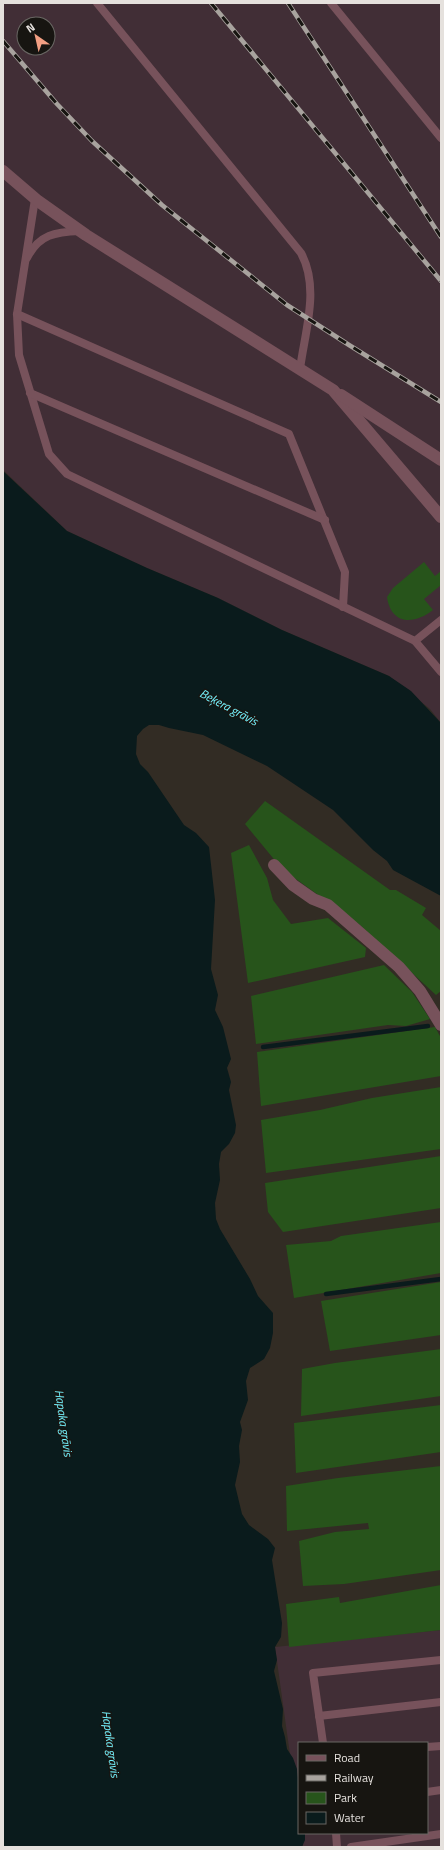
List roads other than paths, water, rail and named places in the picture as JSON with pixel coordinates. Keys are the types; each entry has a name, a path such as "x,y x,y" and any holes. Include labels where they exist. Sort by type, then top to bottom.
{"street":[{"path":"3,171 35,199 80,231 300,369 441,460"},
{"path":"332,390 441,517"},
{"path":"274,865 293,885 313,898 328,905 399,967 420,991 441,1025"}],"lane":[{"path":"97,3 301,253 310,273 311,291 300,369"},
{"path":"331,3 441,138"},
{"path":"35,199 17,314 19,355 49,454 67,474 415,641 441,672"},
{"path":"25,262 36,244 48,236 62,231 80,231"},
{"path":"17,314 289,434 346,572 343,607"},
{"path":"30,393 324,520"},
{"path":"415,641 441,620"},
{"path":"323,1742 313,1673 441,1660"},
{"path":"319,1716 441,1702"},
{"path":"428,1747 441,1746"},
{"path":"428,1792 441,1790"},
{"path":"336,1834 337,1847"},
{"path":"350,1847 441,1834"}],"water":[{"path":"3,471 67,531 147,568 218,598 282,630 389,676 411,691 441,723 441,896 393,870 387,861 373,850 333,810 267,766 203,735 159,725 149,725 137,736 136,754 140,764 148,772 184,825 196,833 209,847 215,900 211,969 218,995 215,1010 223,1027 231,1059 227,1068 231,1082 229,1090 236,1125 235,1133 229,1144 221,1152 219,1164 220,1180 215,1203 216,1219 220,1229 250,1279 258,1296 273,1313 273,1333 270,1348 264,1359 250,1368 246,1381 248,1400 240,1422 242,1430 239,1446 240,1462 235,1485 242,1514 249,1525 268,1539 275,1548 272,1560 282,1623 281,1637 275,1647 277,1660 274,1671 283,1709 282,1726 287,1749 293,1758 297,1769 298,1834 305,1834 305,1840 302,1847 3,1847"}],"waterway":[{"path":"263,1047 428,1026"},
{"path":"326,1294 441,1279"}],"railway":[{"path":"211,3 441,281"},
{"path":"288,3 441,237"},
{"path":"3,41 57,104 92,141 162,205 287,305 441,402"}],"water label":[{"name":"Beķera grāvis","path":"229,707"},
{"name":"Hapaka grāvis","path":"64,1423"},
{"name":"Hapaka grāvis","path":"111,1744"}]}
